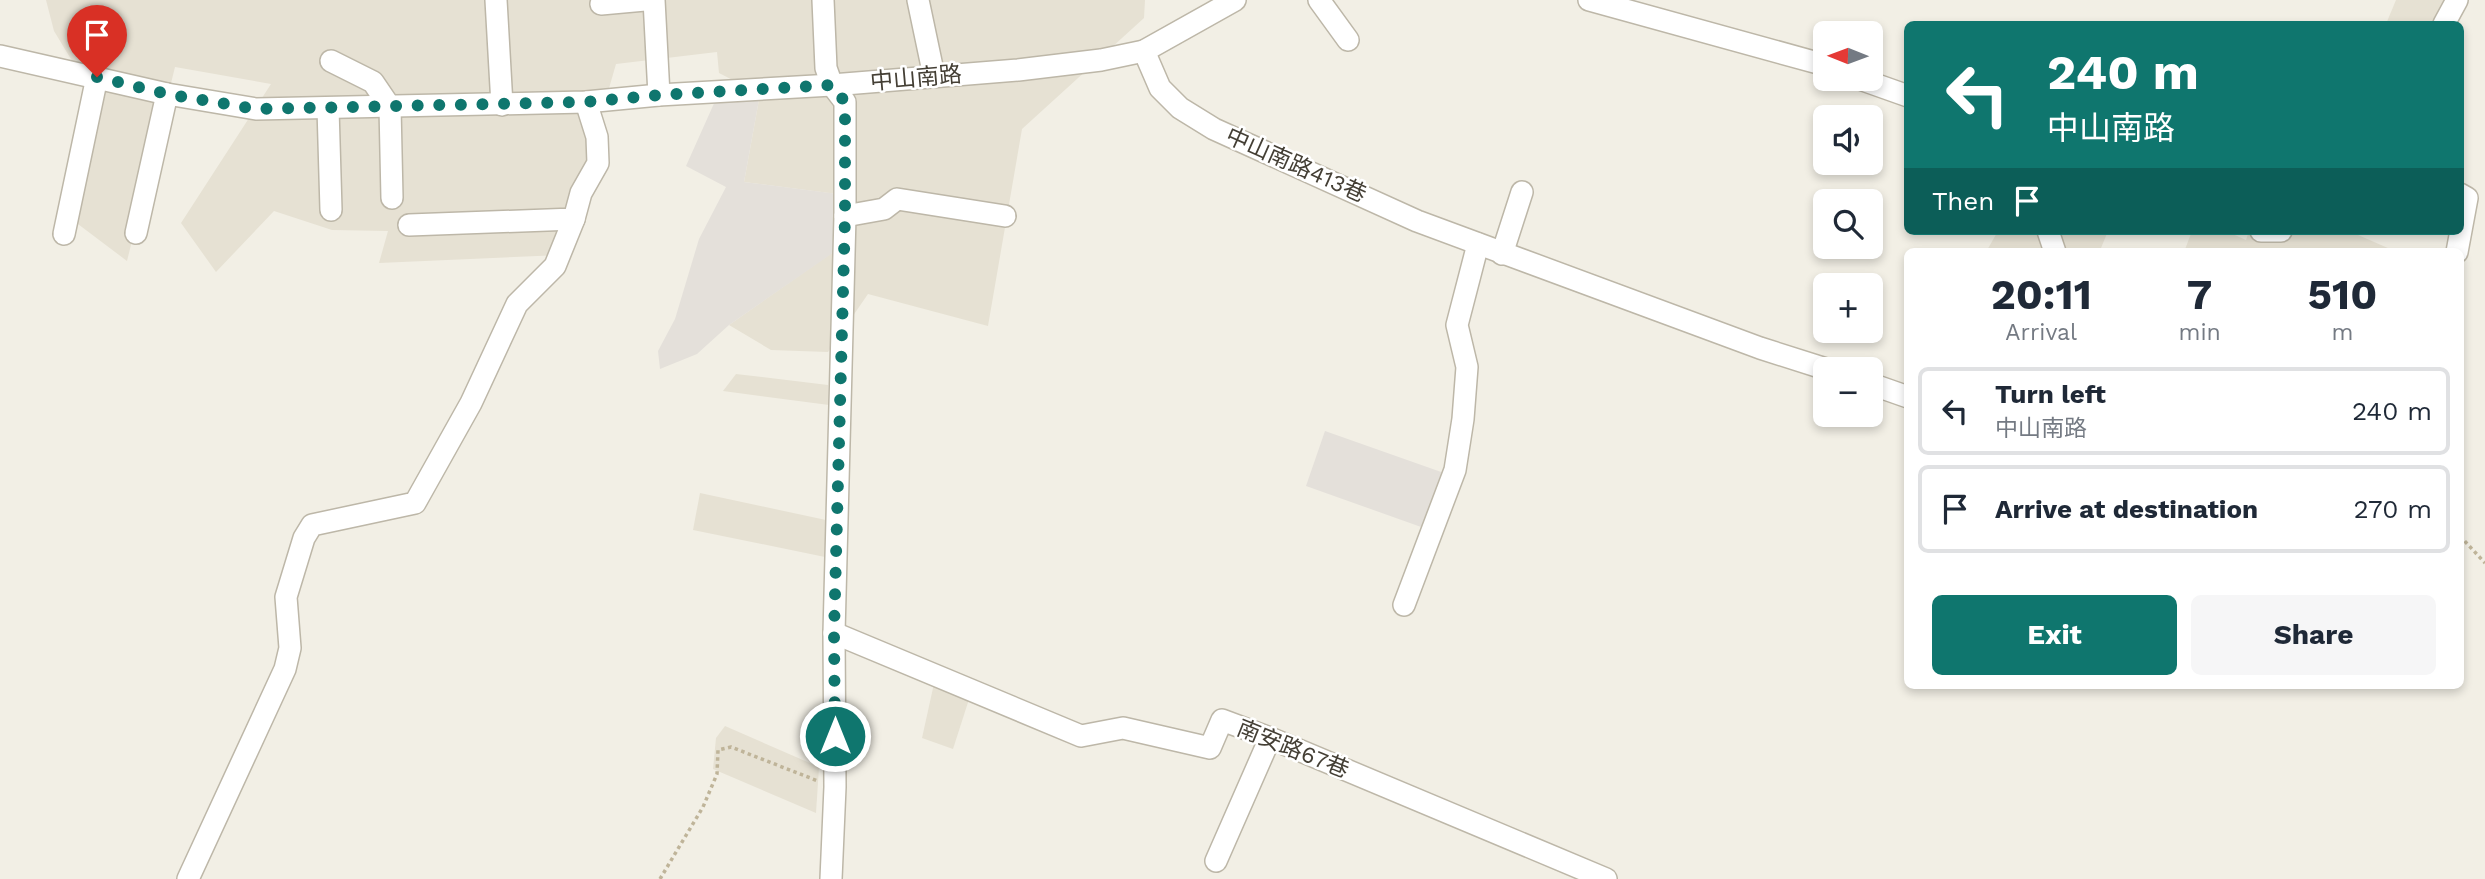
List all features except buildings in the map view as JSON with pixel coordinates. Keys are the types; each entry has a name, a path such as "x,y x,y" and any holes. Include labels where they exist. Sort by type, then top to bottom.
{"street":[{"path":"496,0 502,105"},
{"path":"601,4 645,0"},
{"path":"654,0 659,95"},
{"path":"822,0 826,68 832,85 845,102 845,216 834,633 835,787 831,879"},
{"path":"918,0 934,76"},
{"name":"中山南路","path":"0,57 167,94 256,109 586,102 832,85 1101,60 1144,51 1235,0"},
{"path":"1319,0 1348,40"},
{"path":"1589,0 1813,62"},
{"path":"2446,21 2456,0"},
{"name":"中山南路413巷","path":"1144,51 1160,88 1180,108 1203,122 1417,221 1813,364"},
{"path":"331,61 373,82 390,107 392,198"},
{"path":"64,234 97,77"},
{"path":"1883,87 1904,95"},
{"path":"136,233 167,94"},
{"path":"188,879 285,669 290,648 286,597 303,538 312,525 415,503 471,403 517,304 555,266 574,219 581,193 598,163 597,137 586,102"},
{"path":"328,108 331,211"},
{"path":"1502,254 1522,192"},
{"path":"2464,196 2467,198 2464,214"},
{"path":"845,216 884,209 897,199 1004,216"},
{"path":"409,225 574,219"},
{"path":"1404,605 1455,470 1464,419 1467,367 1457,325 1478,244"},
{"path":"1883,388 1904,396"},
{"name":"南安路67巷","path":"834,633 1081,736 1123,729 1210,748 1222,720 1599,877"},
{"path":"1216,861 1270,738"}],"path":[{"path":"2464,540 2485,563"},
{"path":"660,879 703,807 718,774 718,750 731,747 835,787"}],"shaded area":[{"path":"46,0 1145,0 1144,18 1022,129 988,326 868,294 828,352 771,350 729,325 836,250 837,194 744,182 760,94 719,73 717,52 616,64 561,255 379,263 388,231 332,230 274,211 216,272 181,223 271,84 175,67 127,261 62,212 100,107 54,31"},
{"path":"2396,0 2452,0 2442,21 2387,21"},
{"path":"760,94 744,182 838,194 837,250 729,325 697,354 660,369 658,351 675,319 699,239 726,187 686,166 716,99"},
{"path":"1996,235 2106,235 2101,248 1988,248"},
{"path":"2190,235 2235,235 2246,240 2248,235 2358,235 2388,248 2186,248"},
{"path":"736,374 828,385 829,405 723,391"},
{"path":"1325,431 1444,473 1424,528 1306,486"},
{"path":"700,493 826,520 825,557 693,530"},
{"path":"935,679 971,693 953,749 922,738"},
{"path":"725,726 819,767 816,813 713,769 716,738"}],"route":[{"path":"97,77 167,94 256,109 586,102 832,85 845,102 845,216 834,633 835,736"}]}
